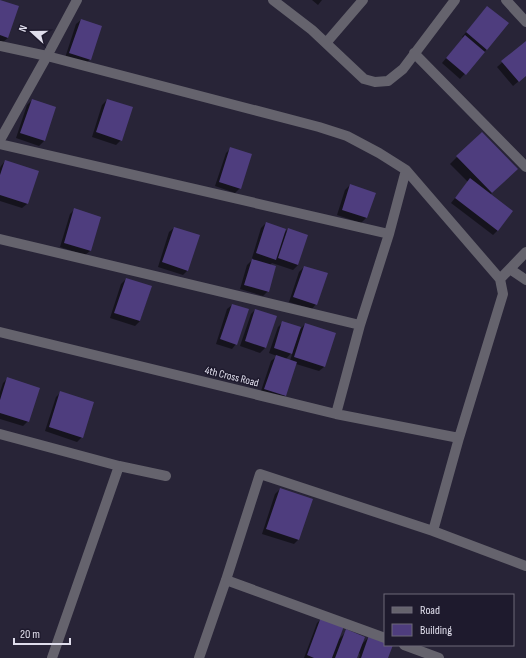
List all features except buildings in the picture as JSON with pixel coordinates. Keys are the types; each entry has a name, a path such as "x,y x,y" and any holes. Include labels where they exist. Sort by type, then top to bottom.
{"street":[{"path":"0,140 77,0"},
{"path":"273,0 312,30 364,79 375,82 388,81 403,69 456,0"},
{"path":"326,44 362,0"},
{"path":"506,0 526,22"},
{"path":"0,46 47,56 319,126 347,136 379,153 406,170 500,279 503,294 459,438 433,531"},
{"path":"414,54 526,167"},
{"path":"0,144 388,234"},
{"path":"336,414 360,325 406,170"},
{"path":"0,238 360,325"},
{"path":"500,279 526,252"},
{"path":"510,269 526,280"},
{"name":"4th Cross Road","path":"0,332 336,414 459,438"},
{"path":"0,434 119,466 166,476"},
{"path":"52,658 119,466"},
{"path":"199,658 260,474 433,531 526,566"},
{"path":"226,580 384,638"},
{"path":"407,646 439,658"}]}
